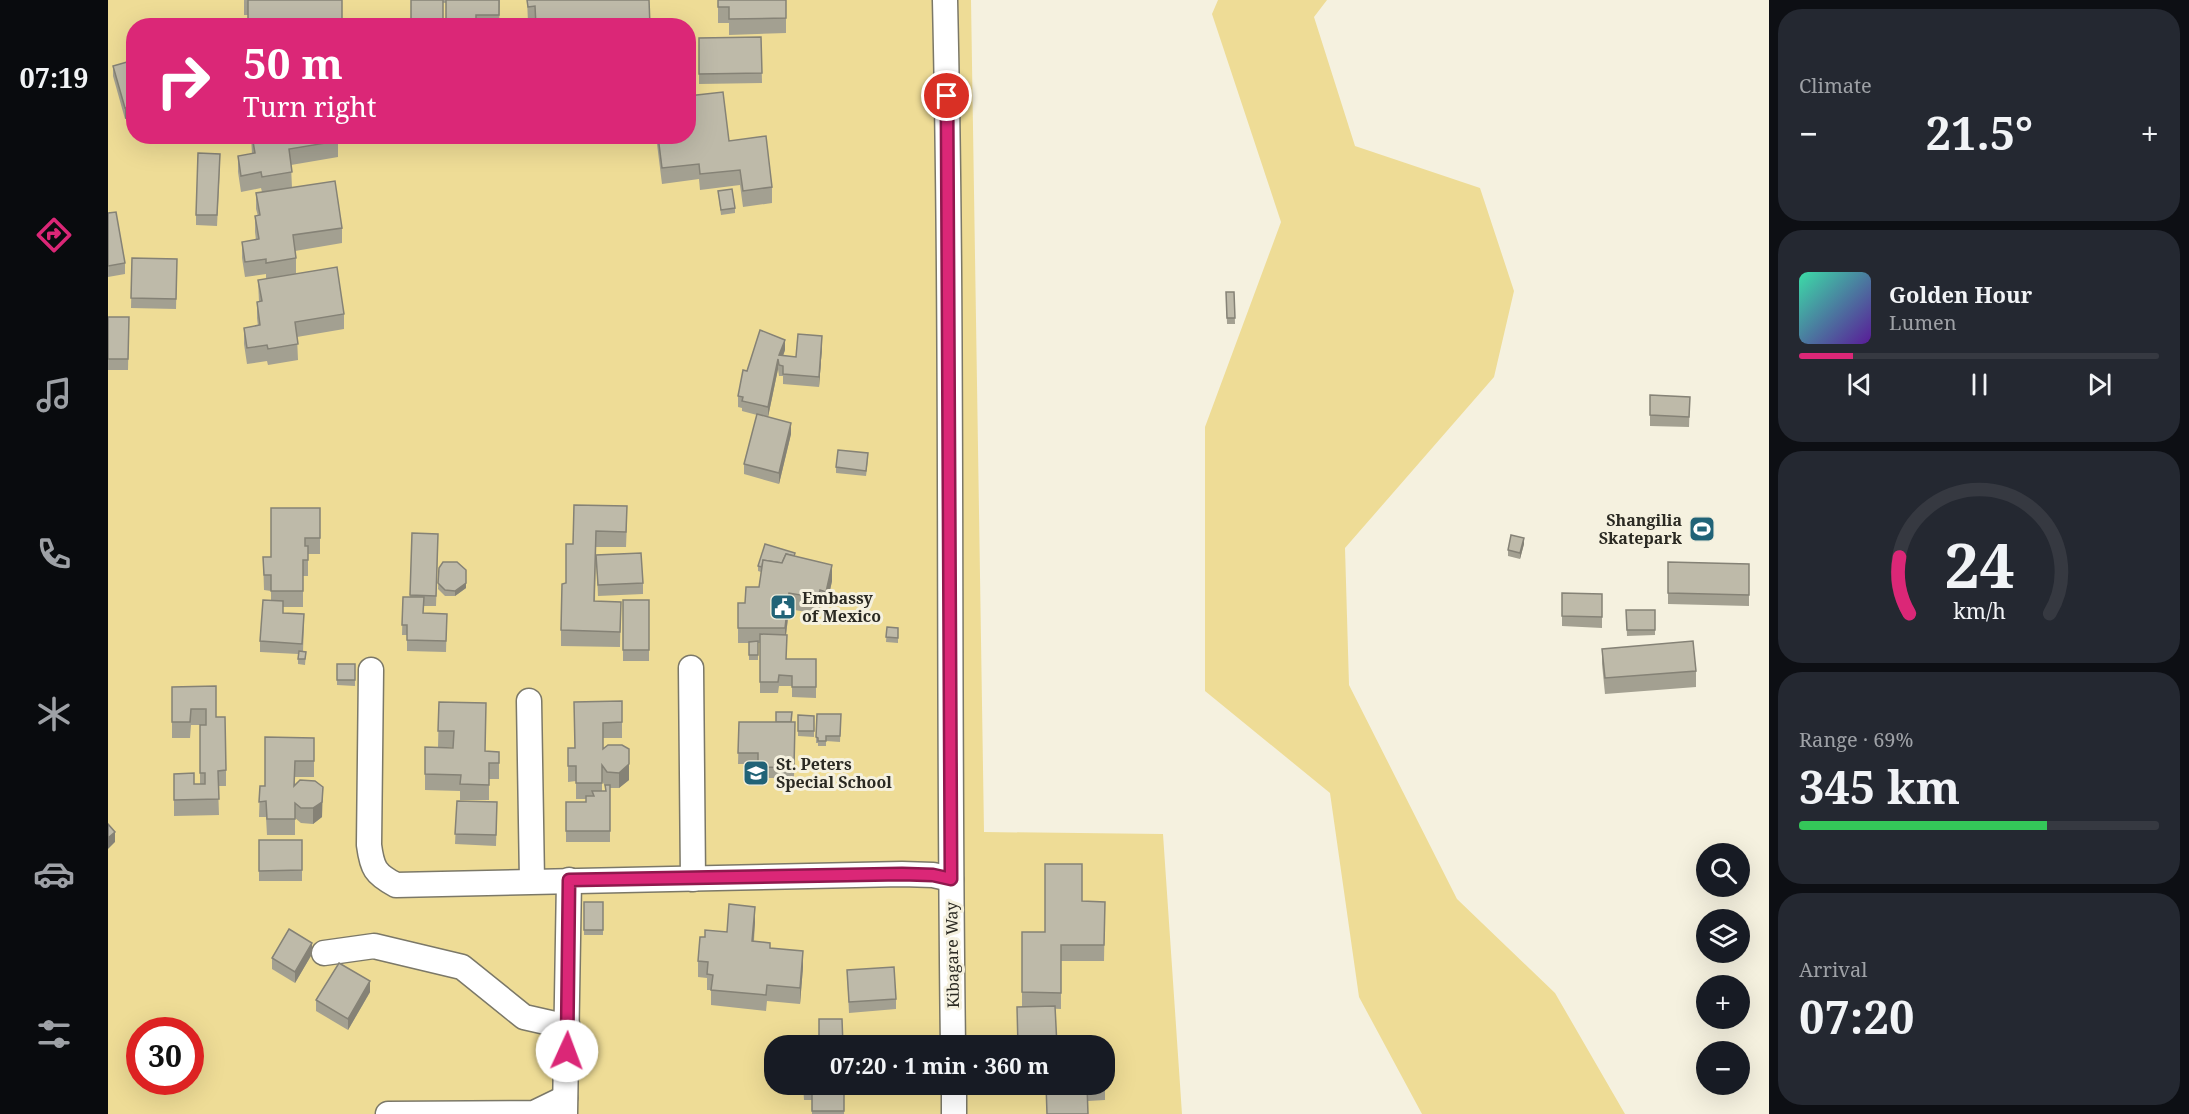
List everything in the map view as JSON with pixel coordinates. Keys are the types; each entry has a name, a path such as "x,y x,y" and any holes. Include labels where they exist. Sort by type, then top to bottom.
{"street":[{"name":"Kibagare Way","path":"945,0 949,168 953,1035"},
{"path":"691,668 693,879"},
{"path":"370,670 369,845 371,862 378,874 396,885 902,874 933,875 951,879"},
{"path":"529,701 532,881"},
{"path":"388,1114 534,1113 565,1106 569,880"},
{"path":"324,953 374,946 462,968 524,1017 568,1027"},
{"path":"954,1095 954,1114"}],"shaded area":[{"path":"108,0 971,0 984,832 1163,834 1182,1114 108,1114"},
{"path":"1218,0 1327,0 1314,17 1355,146 1480,188 1514,291 1494,377 1345,548 1349,685 1457,899 1555,993 1625,1114 1422,1114 1359,997 1330,793 1205,691 1205,427 1281,222 1212,14"}],"building":[{"path":"248,0 342,0 342,18 248,18"},
{"path":"411,0 443,0 443,18 411,18"},
{"path":"446,0 499,0 499,15 446,18"},
{"path":"527,0 649,0 650,18 536,18 535,6 528,7"},
{"path":"718,0 786,0 786,18 729,19 729,7 718,7"},
{"path":"761,37 762,73 699,74 699,38"},
{"path":"126,62 126,108 125,108 113,66"},
{"path":"723,92 729,141 766,136 772,187 743,191 740,170 700,174 699,164 662,168 659,144 696,144 696,95"},
{"path":"253,144 320,144 289,149 292,172 262,177 261,172 241,176 238,156 255,153"},
{"path":"198,153 220,154 217,215 196,215"},
{"path":"335,181 342,228 293,235 296,258 266,263 266,259 245,262 242,242 259,239 255,216 260,215 256,193"},
{"path":"732,189 735,208 721,210 718,191"},
{"path":"116,212 125,263 108,266 108,213"},
{"path":"132,258 177,259 176,299 131,298"},
{"path":"337,267 344,314 295,322 298,344 268,349 267,345 247,348 244,328 260,325 257,302 262,301 258,280"},
{"path":"1226,292 1234,292 1235,318 1227,318"},
{"path":"108,317 129,317 128,359 108,359"},
{"path":"760,330 785,340 779,355 796,357 798,334 822,336 819,377 783,374 783,366 779,365 778,359 768,407 742,401 743,397 738,396 743,370 747,371"},
{"path":"1650,395 1690,397 1689,417 1650,415"},
{"path":"757,414 791,423 779,473 744,464"},
{"path":"838,450 868,453 866,471 836,467"},
{"path":"574,505 627,506 626,532 596,531 594,601 621,602 620,632 561,630 562,584 566,583 566,544 573,544"},
{"path":"271,508 320,508 320,538 305,538 305,546 308,546 308,560 303,560 303,591 271,591 271,575 264,575 263,557 271,557"},
{"path":"412,533 438,534 436,596 410,595"},
{"path":"1511,535 1524,538 1520,553 1508,550"},
{"path":"765,544 795,553 794,556 786,554 782,563 763,560 762,567 758,566"},
{"path":"641,553 643,583 598,585 596,555"},
{"name":"Embassy of Mexico","path":"786,554 832,565 826,592 820,590 818,598 789,593 785,628 738,628 738,603 745,603 746,587 759,587 763,560 782,563"},
{"path":"443,562 457,562 466,570 466,583 455,591 445,590 438,583 439,568"},
{"path":"1668,562 1749,564 1749,595 1668,593"},
{"path":"1562,593 1602,594 1602,617 1562,616"},
{"path":"403,597 424,597 423,613 447,614 446,641 407,640 407,625 402,625"},
{"path":"263,600 283,601 283,613 304,614 302,644 260,641"},
{"path":"623,600 649,600 649,650 623,650"},
{"path":"1626,610 1655,610 1655,630 1627,630"},
{"path":"887,627 898,628 898,638 886,637"},
{"path":"760,634 787,635 786,659 816,659 816,687 792,687 792,676 779,675 778,682 760,682"},
{"path":"758,641 758,655 749,655 749,642"},
{"path":"1693,641 1696,671 1605,678 1602,649"},
{"path":"299,651 306,652 305,659 298,659"},
{"path":"337,664 355,664 355,680 337,680"},
{"path":"216,686 216,717 225,717 226,770 218,771 219,799 174,800 174,774 194,773 194,784 205,784 205,773 200,773 200,725 206,725 206,709 191,709 190,722 172,722 172,687"},
{"path":"622,701 622,722 603,723 603,749 608,745 622,745 629,749 629,764 619,773 607,772 602,765 602,783 576,783 576,766 568,766 568,748 575,748 574,702"},
{"path":"439,702 486,703 485,751 499,752 499,763 489,763 489,785 460,784 461,775 425,774 425,747 453,748 454,731 438,731"},
{"path":"776,712 792,712 791,722 776,722"},
{"path":"817,714 841,714 840,736 826,736 826,741 818,741 816,737"},
{"path":"798,715 814,716 814,731 798,731"},
{"path":"739,722 795,722 794,768 758,767 758,753 738,753"},
{"path":"265,737 314,738 314,761 295,761 294,786 300,780 315,781 323,787 322,802 313,808 301,808 295,803 295,819 267,819 266,801 259,802 260,786 265,786"},
{"path":"605,785 610,785 610,831 566,831 566,802 586,802 586,796 594,796 592,791 606,791"},
{"path":"457,801 497,802 496,835 455,834"},
{"path":"108,824 115,832 108,838"},
{"path":"259,840 302,840 302,870 259,871"},
{"path":"1045,864 1082,864 1082,901 1105,902 1104,945 1061,945 1061,993 1022,992 1022,932 1045,932"},
{"path":"584,902 603,902 603,930 584,930"},
{"path":"729,904 755,907 752,941 770,943 770,948 803,951 800,988 767,985 766,995 711,990 713,975 707,974 708,962 698,961 700,937 705,937 705,930 727,932"},
{"path":"289,929 312,943 295,972 272,958"},
{"path":"339,963 370,981 348,1019 316,1000"},
{"path":"894,967 896,999 849,1002 847,970"},
{"path":"1055,1006 1056,1035 1018,1035 1017,1007"},
{"path":"819,1019 842,1019 843,1035 819,1035"},
{"path":"812,1095 844,1095 844,1111 812,1111"},
{"path":"1046,1095 1087,1095 1088,1114 1047,1114"}],"place":[{"name":"Shangilia Skatepark","path":"1702,529"},
{"name":"Embassy of Mexico","path":"783,607"},
{"name":"St. Peters Special School","path":"756,773"}],"route":[{"path":"567,1051 569,880 902,874 933,875 951,879 947,96"}]}
